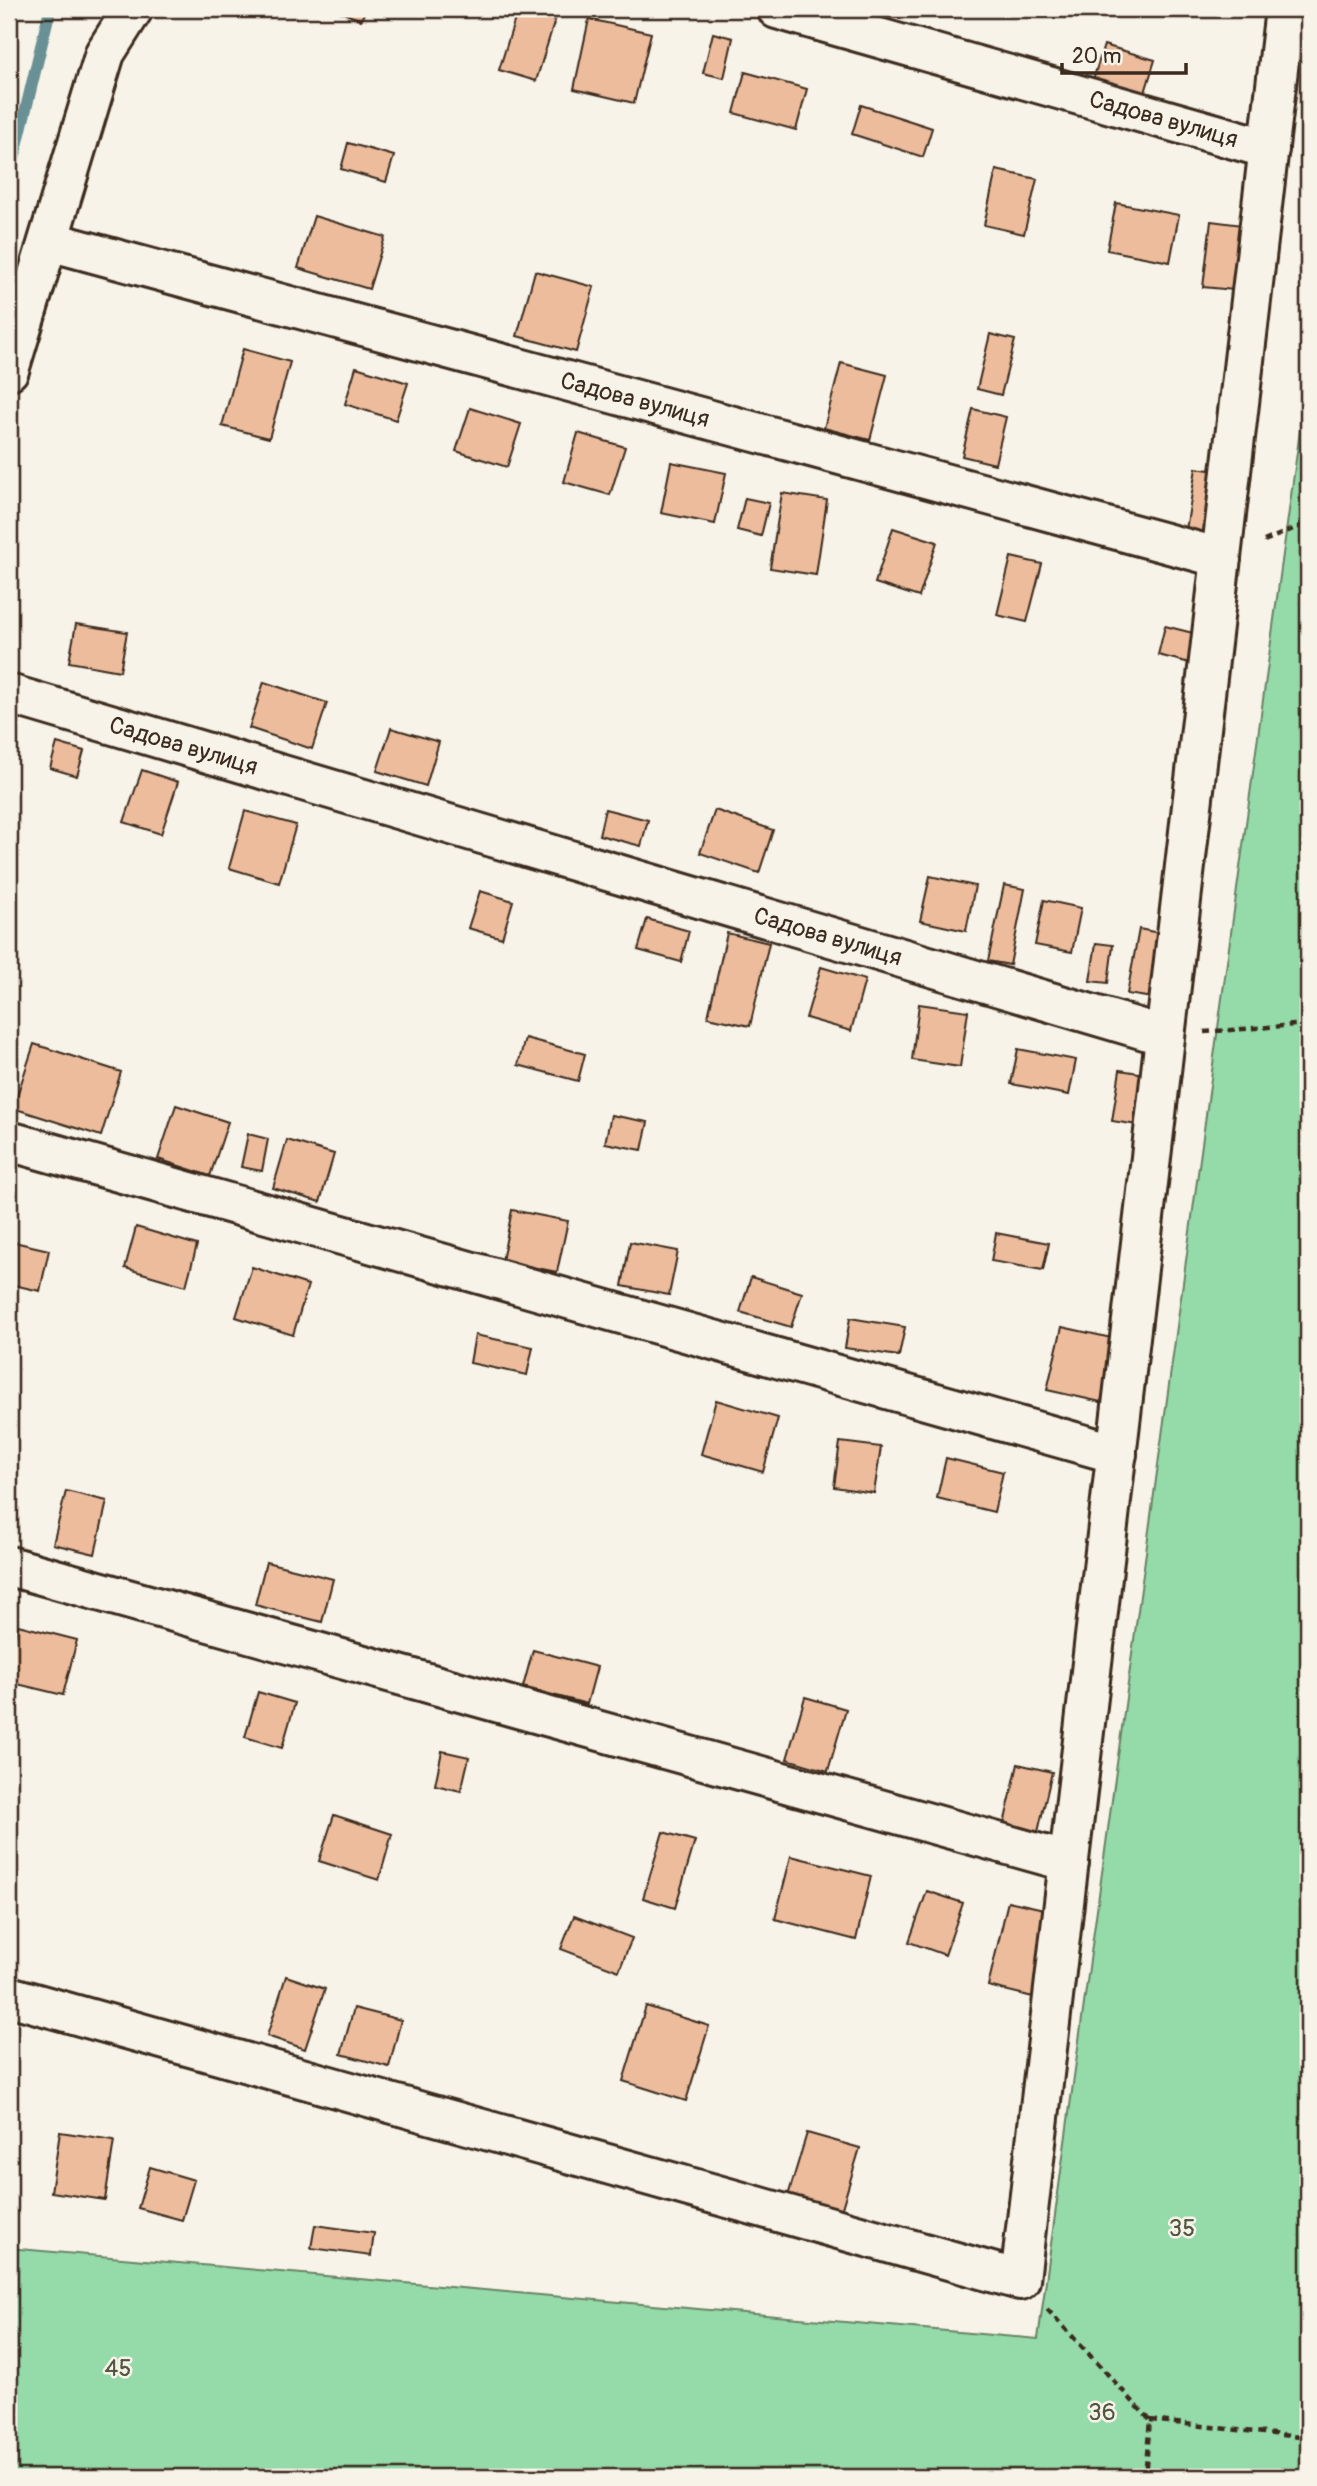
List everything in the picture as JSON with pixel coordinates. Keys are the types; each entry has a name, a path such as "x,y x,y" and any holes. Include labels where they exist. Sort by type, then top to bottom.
{"street":[{"path":"9,370 105,53 133,9"},
{"name":"Садова вулиця","path":"777,9 1269,149"},
{"path":"9,1996 1020,2280 1285,9"},
{"name":"Садова вулиця","path":"49,241 1221,558"},
{"name":"Садова вулиця","path":"9,694 1165,1036"},
{"path":"9,1141 1117,1454"},
{"path":"9,1566 1069,1861"}],"path":[{"path":"1165,1036 1308,1024"},
{"path":"1020,2280 1150,2420 1308,2438"},
{"path":"1145,2477 1150,2420"}],"green space":[{"path":"1308,372 1308,2477 9,2477 9,2248 1038,2339"}],"building":[{"path":"333,9 366,9 361,20"},
{"path":"518,9 558,10 536,81 499,70"},
{"path":"589,19 651,33 634,103 574,89"},
{"path":"713,33 733,38 724,78 703,73"},
{"path":"1104,45 1155,60 1143,99 1092,83"},
{"path":"745,72 807,89 796,130 734,113"},
{"path":"861,105 932,128 923,157 852,134"},
{"path":"348,143 394,156 386,182 341,169"},
{"path":"996,170 1037,179 1024,234 984,225"},
{"path":"1116,203 1179,215 1170,262 1107,250"},
{"path":"314,216 385,237 369,289 298,268"},
{"path":"1211,221 1243,225 1234,290 1203,287"},
{"path":"535,271 594,287 576,352 517,336"},
{"path":"990,334 1015,340 1001,395 977,389"},
{"path":"243,349 290,362 269,438 222,426"},
{"path":"841,363 887,375 870,440 824,428"},
{"path":"356,367 408,383 396,420 345,404"},
{"path":"470,408 521,424 507,467 456,451"},
{"path":"973,409 1006,417 995,464 962,456"},
{"path":"578,433 625,447 610,495 564,482"},
{"path":"671,462 726,473 715,524 661,513"},
{"path":"1196,468 1222,472 1213,534 1186,530"},
{"path":"782,493 827,500 816,575 770,568"},
{"path":"745,498 769,503 761,536 737,530"},
{"path":"893,528 937,542 919,597 875,583"},
{"path":"1011,557 1042,564 1027,622 997,615"},
{"path":"76,624 127,632 120,671 69,662"},
{"path":"1165,626 1201,635 1194,664 1158,655"},
{"path":"264,682 327,703 312,749 249,728"},
{"path":"391,728 439,742 426,786 377,771"},
{"path":"57,743 84,751 77,776 50,768"},
{"path":"142,770 178,782 161,834 124,822"},
{"path":"605,809 648,820 641,846 599,835"},
{"path":"715,810 773,830 759,873 700,853"},
{"path":"245,811 296,825 279,883 229,868"},
{"path":"930,876 975,886 966,931 920,921"},
{"path":"1004,885 1025,889 1010,965 988,961"},
{"path":"480,891 513,901 502,938 468,928"},
{"path":"1044,900 1081,908 1072,952 1035,945"},
{"path":"647,919 689,931 681,962 638,950"},
{"path":"1139,929 1164,934 1153,998 1127,994"},
{"path":"727,933 769,943 750,1026 708,1017"},
{"path":"1096,943 1113,945 1108,983 1090,981"},
{"path":"821,967 865,980 851,1031 806,1018"},
{"path":"919,1004 968,1011 960,1067 912,1060"},
{"path":"525,1038 585,1054 578,1081 518,1065"},
{"path":"34,1044 121,1072 101,1136 13,1108"},
{"path":"1018,1049 1076,1060 1069,1095 1011,1084"},
{"path":"1120,1070 1152,1075 1144,1126 1112,1121"},
{"path":"176,1105 228,1122 210,1176 158,1159"},
{"path":"611,1115 648,1122 642,1150 605,1143"},
{"path":"248,1134 268,1139 262,1171 241,1167"},
{"path":"287,1140 334,1154 320,1202 273,1188"},
{"path":"512,1210 568,1221 557,1272 502,1261"},
{"path":"136,1227 197,1245 186,1286 125,1268"},
{"path":"996,1233 1049,1243 1043,1270 991,1261"},
{"path":"14,1242 49,1250 40,1291 9,1284 9,1266"},
{"path":"630,1242 678,1251 669,1295 622,1286"},
{"path":"252,1267 308,1285 293,1335 236,1317"},
{"path":"751,1277 802,1293 791,1327 740,1312"},
{"path":"850,1318 905,1327 899,1356 845,1348"},
{"path":"1062,1327 1116,1339 1101,1402 1047,1390"},
{"path":"475,1335 533,1347 527,1375 470,1363"},
{"path":"716,1400 778,1418 763,1472 701,1454"},
{"path":"840,1442 881,1447 874,1493 834,1487"},
{"path":"946,1458 1003,1472 994,1512 937,1498"},
{"path":"66,1491 107,1501 95,1554 53,1544"},
{"path":"266,1562 333,1579 322,1622 255,1605"},
{"path":"18,1625 77,1640 63,1695 9,1682 9,1662"},
{"path":"533,1650 597,1667 587,1704 523,1687"},
{"path":"258,1692 295,1703 282,1748 245,1737"},
{"path":"805,1697 846,1709 828,1771 787,1759"},
{"path":"442,1751 469,1757 461,1791 435,1785"},
{"path":"1018,1764 1052,1772 1038,1832 1004,1824"},
{"path":"334,1815 392,1834 379,1880 319,1861"},
{"path":"663,1832 695,1841 675,1908 643,1898"},
{"path":"791,1856 871,1876 856,1940 775,1919"},
{"path":"927,1891 963,1903 945,1955 909,1942"},
{"path":"1008,1901 1053,1911 1033,1997 988,1986"},
{"path":"574,1916 632,1938 619,1971 561,1949"},
{"path":"286,1976 325,1989 305,2049 267,2036"},
{"path":"646,2006 709,2026 686,2101 623,2081"},
{"path":"354,2008 401,2020 389,2067 341,2054"},
{"path":"60,2132 114,2140 105,2200 51,2192"},
{"path":"807,2133 860,2148 841,2211 788,2196"},
{"path":"150,2167 194,2180 182,2220 138,2208"},
{"path":"315,2225 374,2233 371,2256 311,2248"}],"waterway":[{"path":"9,179 50,9"}],"park label":[{"name":"35","path":"1182,2228"},
{"name":"45","path":"118,2368"},
{"name":"36","path":"1102,2412"}]}
